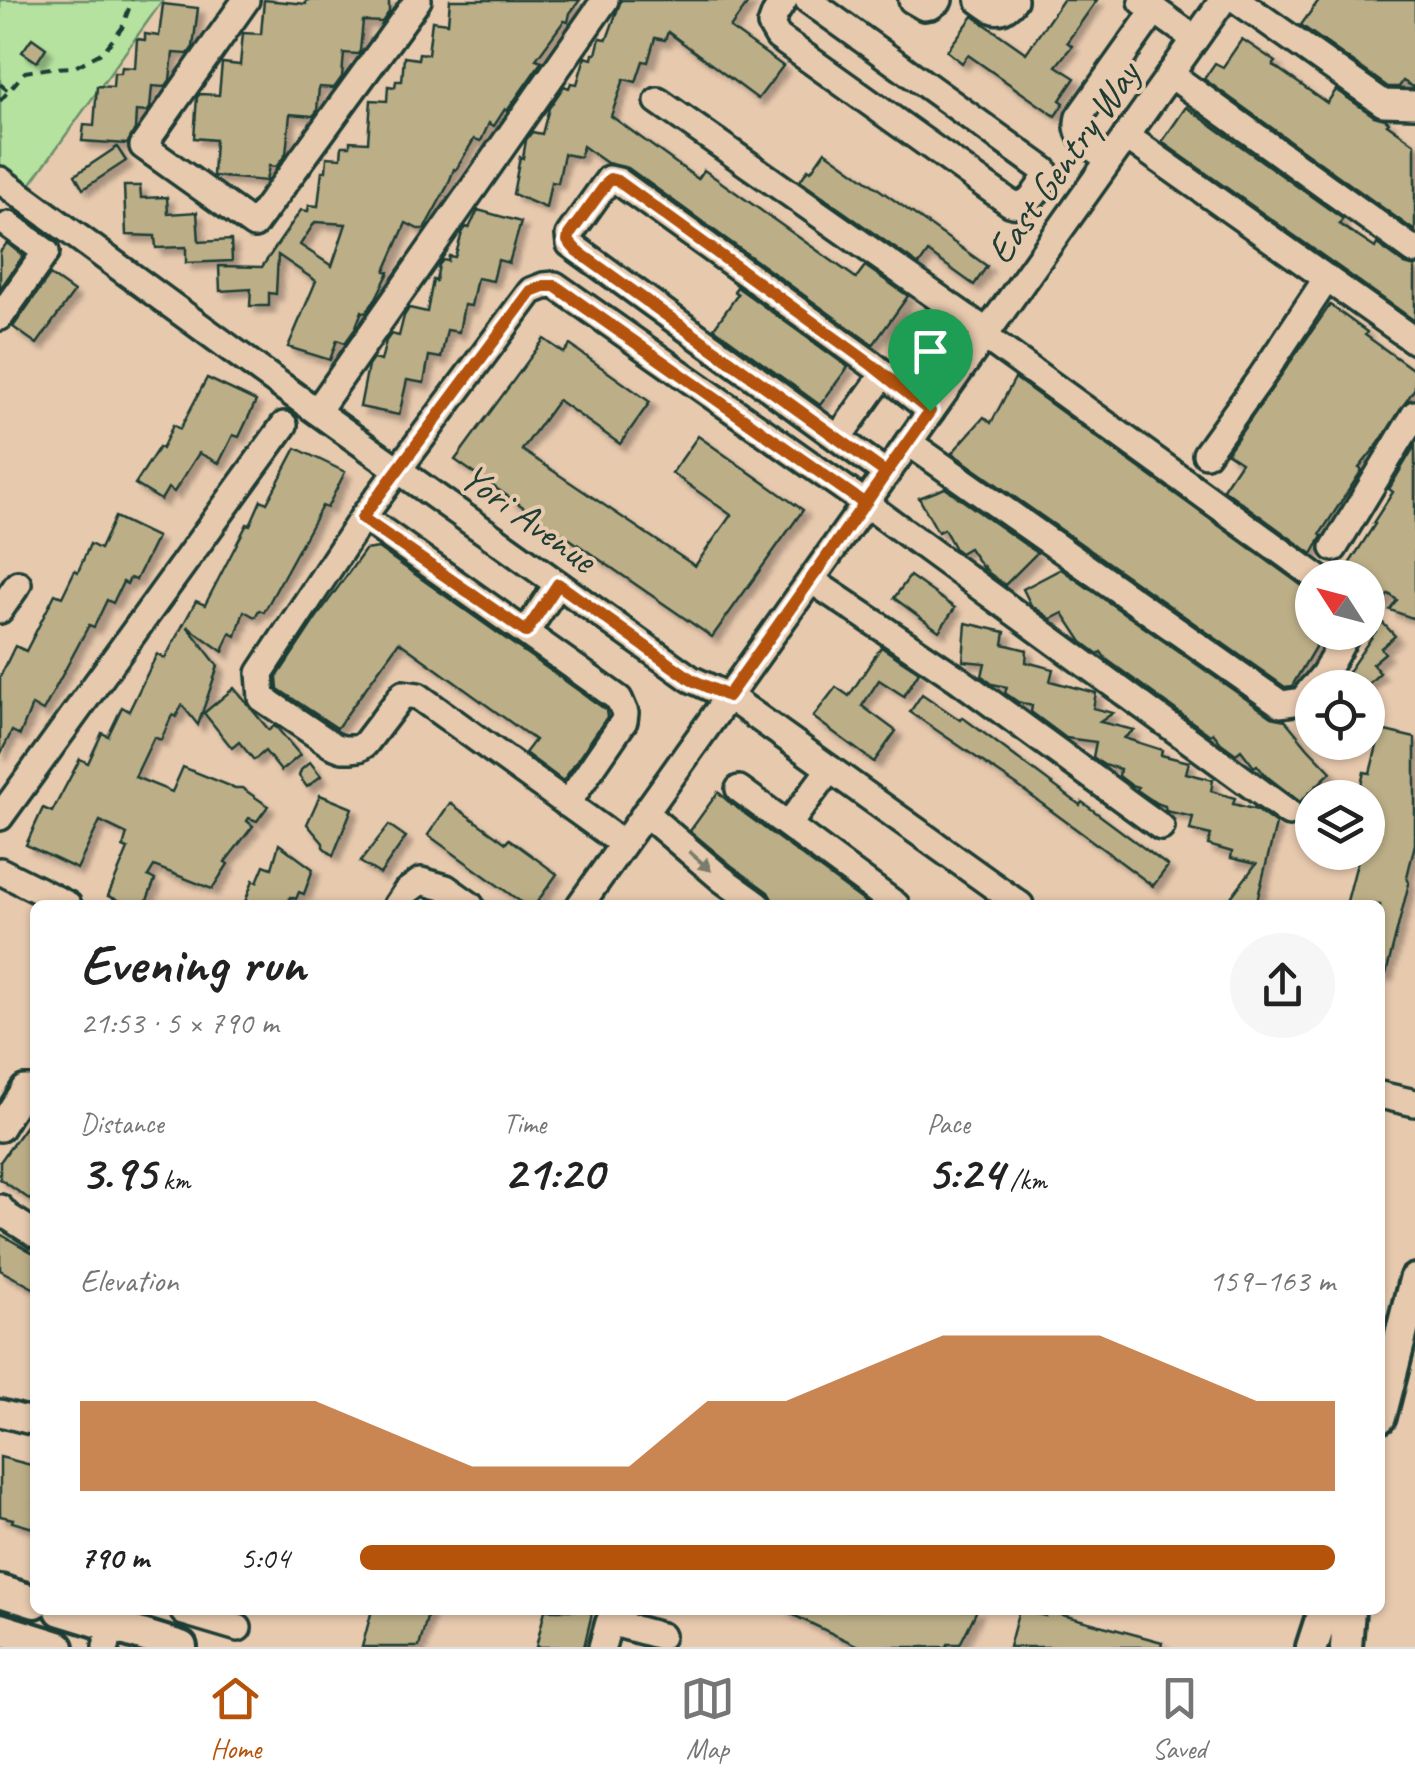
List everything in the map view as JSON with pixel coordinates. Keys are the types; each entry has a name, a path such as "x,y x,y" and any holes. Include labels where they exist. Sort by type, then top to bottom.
{"main road":[{"path":"1385,1402 1408,1338 1415,1280"},
{"path":"0,1591 30,1600"},
{"path":"73,1615 110,1631 181,1647"},
{"path":"1312,1647 1322,1615"},
{"path":"1346,1647 1349,1615"},
{"path":"0,1629 58,1647"}],"street":[{"path":"246,0 143,146 254,225 418,0"},
{"path":"317,411 605,0"},
{"path":"784,0 772,25 778,37 1010,203 1027,204 1045,178 1044,170 808,0"},
{"path":"912,0 924,7 938,0"},
{"path":"979,0 1000,12 1014,0"},
{"name":"East Gentry Way","path":"584,900 1223,0"},
{"path":"1237,0 1383,103 1415,104"},
{"path":"1109,159 1081,138 1076,127 1148,5 1195,39"},
{"path":"1170,74 1415,251"},
{"path":"658,101 986,334 1295,561"},
{"path":"1126,136 1415,341"},
{"path":"886,473 577,251 570,244 569,235 606,183 610,179 618,181 930,411"},
{"name":"Yori Avenue","path":"0,180 692,680 728,696 1013,900"},
{"path":"1036,192 1070,215"},
{"path":"0,317 46,252 4,231 27,200"},
{"path":"1206,454 1327,278"},
{"path":"623,844 418,696 403,694 365,744 352,749 332,744 262,698 260,673 362,518 531,291 544,286 555,286 865,504 1289,813"},
{"path":"838,438 884,374"},
{"path":"1334,548 1415,414"},
{"path":"0,817 284,425"},
{"path":"908,442 1281,704 1295,702"},
{"path":"362,518 619,699 624,721 567,804"},
{"path":"811,580 958,679 1161,826"},
{"path":"0,610 18,584"},
{"path":"526,632 558,584"},
{"path":"788,825 830,769"},
{"path":"740,789 889,900"},
{"path":"645,813 751,900"},
{"path":"0,871 58,900"},
{"path":"401,900 422,881 446,888 463,900"},
{"path":"0,1128 24,1089 30,1089"},
{"path":"1385,1096 1415,1103"},
{"path":"0,1208 30,1231"},
{"path":"0,1412 30,1421"},
{"path":"194,1615 238,1628"},
{"path":"602,1647 609,1622 661,1636"}],"path":[{"path":"0,100 25,72 75,67 103,52 122,28 132,0"},
{"path":"0,84 8,90"}],"green space":[{"path":"0,0 163,0 27,189 0,169"}],"building":[{"path":"264,0 306,4 306,0 389,0 389,12 382,22 363,21 360,51 344,53 342,77 334,88 319,87 313,116 290,114 286,154 276,167 269,166 266,181 213,176 215,140 194,138 197,97 219,95 222,63 240,65 243,33 261,34"},
{"path":"450,0 580,0 568,22 564,21 536,59 542,61 507,111 494,126 489,123 481,141 474,139 424,229 406,223 375,300 366,313 362,311 345,343 337,340 330,360 288,347 316,281 278,255 276,294 269,293 269,306 250,306 251,289 220,291 219,266 262,267 301,210 308,211 309,205 318,206 327,157 341,158 342,146 350,146 350,141 368,142 371,100 387,101 388,86 395,87 396,81 402,81 404,57 418,59 419,53 428,54 432,21 448,23","holes":["315,222 346,224 332,266 300,245"]},
{"path":"621,0 750,0 730,28 783,66 758,99 668,32 665,40 655,38 648,62 643,61 636,82 624,79 611,116 698,179 704,170 856,278 865,266 908,296 873,345 628,168 607,163 583,146 580,157 564,154 558,183 551,182 546,208 513,194 526,140 532,132 542,134 549,108 564,86 577,84 585,57 592,59 600,38 607,39"},
{"path":"1063,0 1097,0 1067,42 1072,46 1056,66 1075,78 1060,100 1064,103 1055,116 968,55 962,63 947,51 973,16 1026,53"},
{"path":"1319,0 1415,0 1415,88 1403,81 1399,87 1388,87 1301,25"},
{"path":"163,4 198,8 193,47 188,54 173,53 170,80 165,87 152,86 150,108 147,112 136,111 135,129 127,144 82,141 84,125 94,126 97,86 113,87 114,73 121,73 122,67 135,68 137,39 145,40 145,34 159,36"},
{"path":"32,38 46,48 37,62 22,52"},
{"path":"1242,39 1327,103 1336,90 1374,116 1385,119 1415,144 1415,231 1204,79 1215,63 1223,67"},
{"path":"1186,107 1343,219 1339,224 1375,248 1377,244 1415,267 1415,321 1162,142"},
{"path":"117,147 126,161 83,189 75,175"},
{"path":"825,151 987,266 974,285 928,252 919,265 800,181"},
{"path":"124,186 140,186 141,198 167,197 168,214 197,212 199,242 231,240 232,261 186,263 186,247 156,248 155,236 126,235"},
{"path":"478,210 521,222 509,263 498,260 493,281 477,278 471,306 464,305 459,332 447,330 441,358 429,356 424,383 407,380 399,415 360,407 368,366 373,359 381,361 391,334 399,336 409,308 427,312 439,265 448,261 449,256 455,257 462,233"},
{"path":"7,243 23,256 0,289 0,252"},
{"path":"50,275 74,292 37,344 13,327"},
{"path":"737,287 848,367 820,405 714,328 738,294 734,291"},
{"path":"1330,305 1415,371 1415,388 1359,468 1362,470 1320,534 1312,554 1223,489 1241,462 1227,453"},
{"path":"544,339 564,353 570,345 650,402 620,444 558,400 522,450 695,566 731,515 672,473 698,436 803,510 712,637 455,460"},
{"path":"207,378 256,401 239,437 233,435 219,463 199,453 174,492 168,488 161,500 135,484 159,447 162,449 173,425 180,429"},
{"path":"1015,378 1295,581 1295,650 1313,650 1301,670 1295,670 1292,686 1285,687 952,453 984,417 991,423"},
{"path":"1415,445 1415,619 1390,610 1397,600 1389,594 1385,598 1385,560 1352,560 1393,492 1389,489"},
{"path":"296,448 345,472 264,612 259,610 255,617 244,611 236,636 230,633 223,652 187,626 218,666 198,725 182,705 176,717 172,715 161,740 154,737 135,777 172,792 183,767 242,788 268,806 257,821 249,818 247,821 253,826 225,862 228,864 212,889 154,866 148,876 155,880 147,900 118,900 108,896 128,849 123,847 127,834 100,821 77,869 26,845 43,808 52,812 80,759 88,763 102,733 108,736 122,707 129,711 157,654 165,658 196,601 205,605 261,500 267,503"},
{"path":"945,488 1037,553 1005,585 984,570 969,548 960,553 944,529 938,532 919,498"},
{"path":"115,517 157,537 136,580 123,582 113,603 107,600 94,627 89,625 43,711 32,705 20,735 12,731 0,755 0,677 15,646 26,651 55,594 62,597 90,544 100,549"},
{"path":"378,548 606,710 607,717 563,781 525,753 535,740 399,642 337,728 278,689 277,677 316,618 365,550"},
{"path":"1061,569 1272,717 1285,720 1295,732 1295,760 1320,760 1331,772 1323,780 1295,780 1295,798 1257,765 1254,767 1241,750 1236,754 1213,733 1210,735 1101,652 1098,654 1082,642 1063,613 1051,619 1031,605 1023,589"},
{"path":"910,576 955,608 939,631 894,598"},
{"path":"966,623 1005,632 1003,644 1027,650 1026,662 1053,669 1050,681 1096,693 1093,708 1113,713 1100,722 1134,730 1124,738 1162,750 1161,755 1189,762 1186,773 1213,780 1211,791 1235,798 1233,804 1257,810 1276,824 1257,900 1229,900 1256,864 1231,858 1232,852 1208,845 1211,835 1190,830 1193,817 1166,811 1165,806 1119,776 1120,769 1093,757 1096,742 1066,738 1031,712 1032,706 1005,693 1007,687 992,684 982,676 985,663 963,661"},
{"path":"1385,625 1395,636 1385,645"},
{"path":"881,647 919,672 904,696 879,680 862,706 896,731 874,762 813,717 836,687 849,696"},
{"path":"1363,650 1385,653 1372,664 1377,670 1349,670"},
{"path":"234,688 269,730 277,728 300,755 281,771 265,751 254,760 239,742 232,748 204,713"},
{"path":"922,694 960,720 962,717 1168,866 1153,886 910,712"},
{"path":"1385,731 1415,738 1415,844 1386,974 1385,900 1347,900 1355,870 1385,870 1385,780 1362,780 1364,772 1370,773 1373,760 1385,760"},
{"path":"310,762 321,776 307,787 299,776"},
{"path":"718,792 862,900 772,900 768,892 690,831"},
{"path":"320,795 352,808 333,856 307,824"},
{"path":"450,803 557,874 539,900 518,900 428,835"},
{"path":"389,825 406,837 380,874 360,862"},
{"path":"279,844 313,869 304,894 299,892 296,899 289,900 246,900 264,865 272,868"},
{"path":"30,1120 30,1200 0,1179 0,1162"},
{"path":"0,1234 30,1251 30,1286 0,1270"},
{"path":"0,1457 30,1465 30,1527 0,1516"},
{"path":"371,1615 428,1615 419,1647 362,1647"},
{"path":"544,1615 592,1615 584,1647 536,1647"},
{"path":"793,1615 974,1615 960,1644 860,1647"},
{"path":"1018,1615 1063,1615 1162,1642 1161,1647 1009,1647"}],"route":[{"path":"930,411 865,504 728,696 692,680 558,584 526,632 362,518 531,291 544,286 555,286 865,504 886,473 570,244 569,235 610,179 618,181 872,365 930,411"}]}
